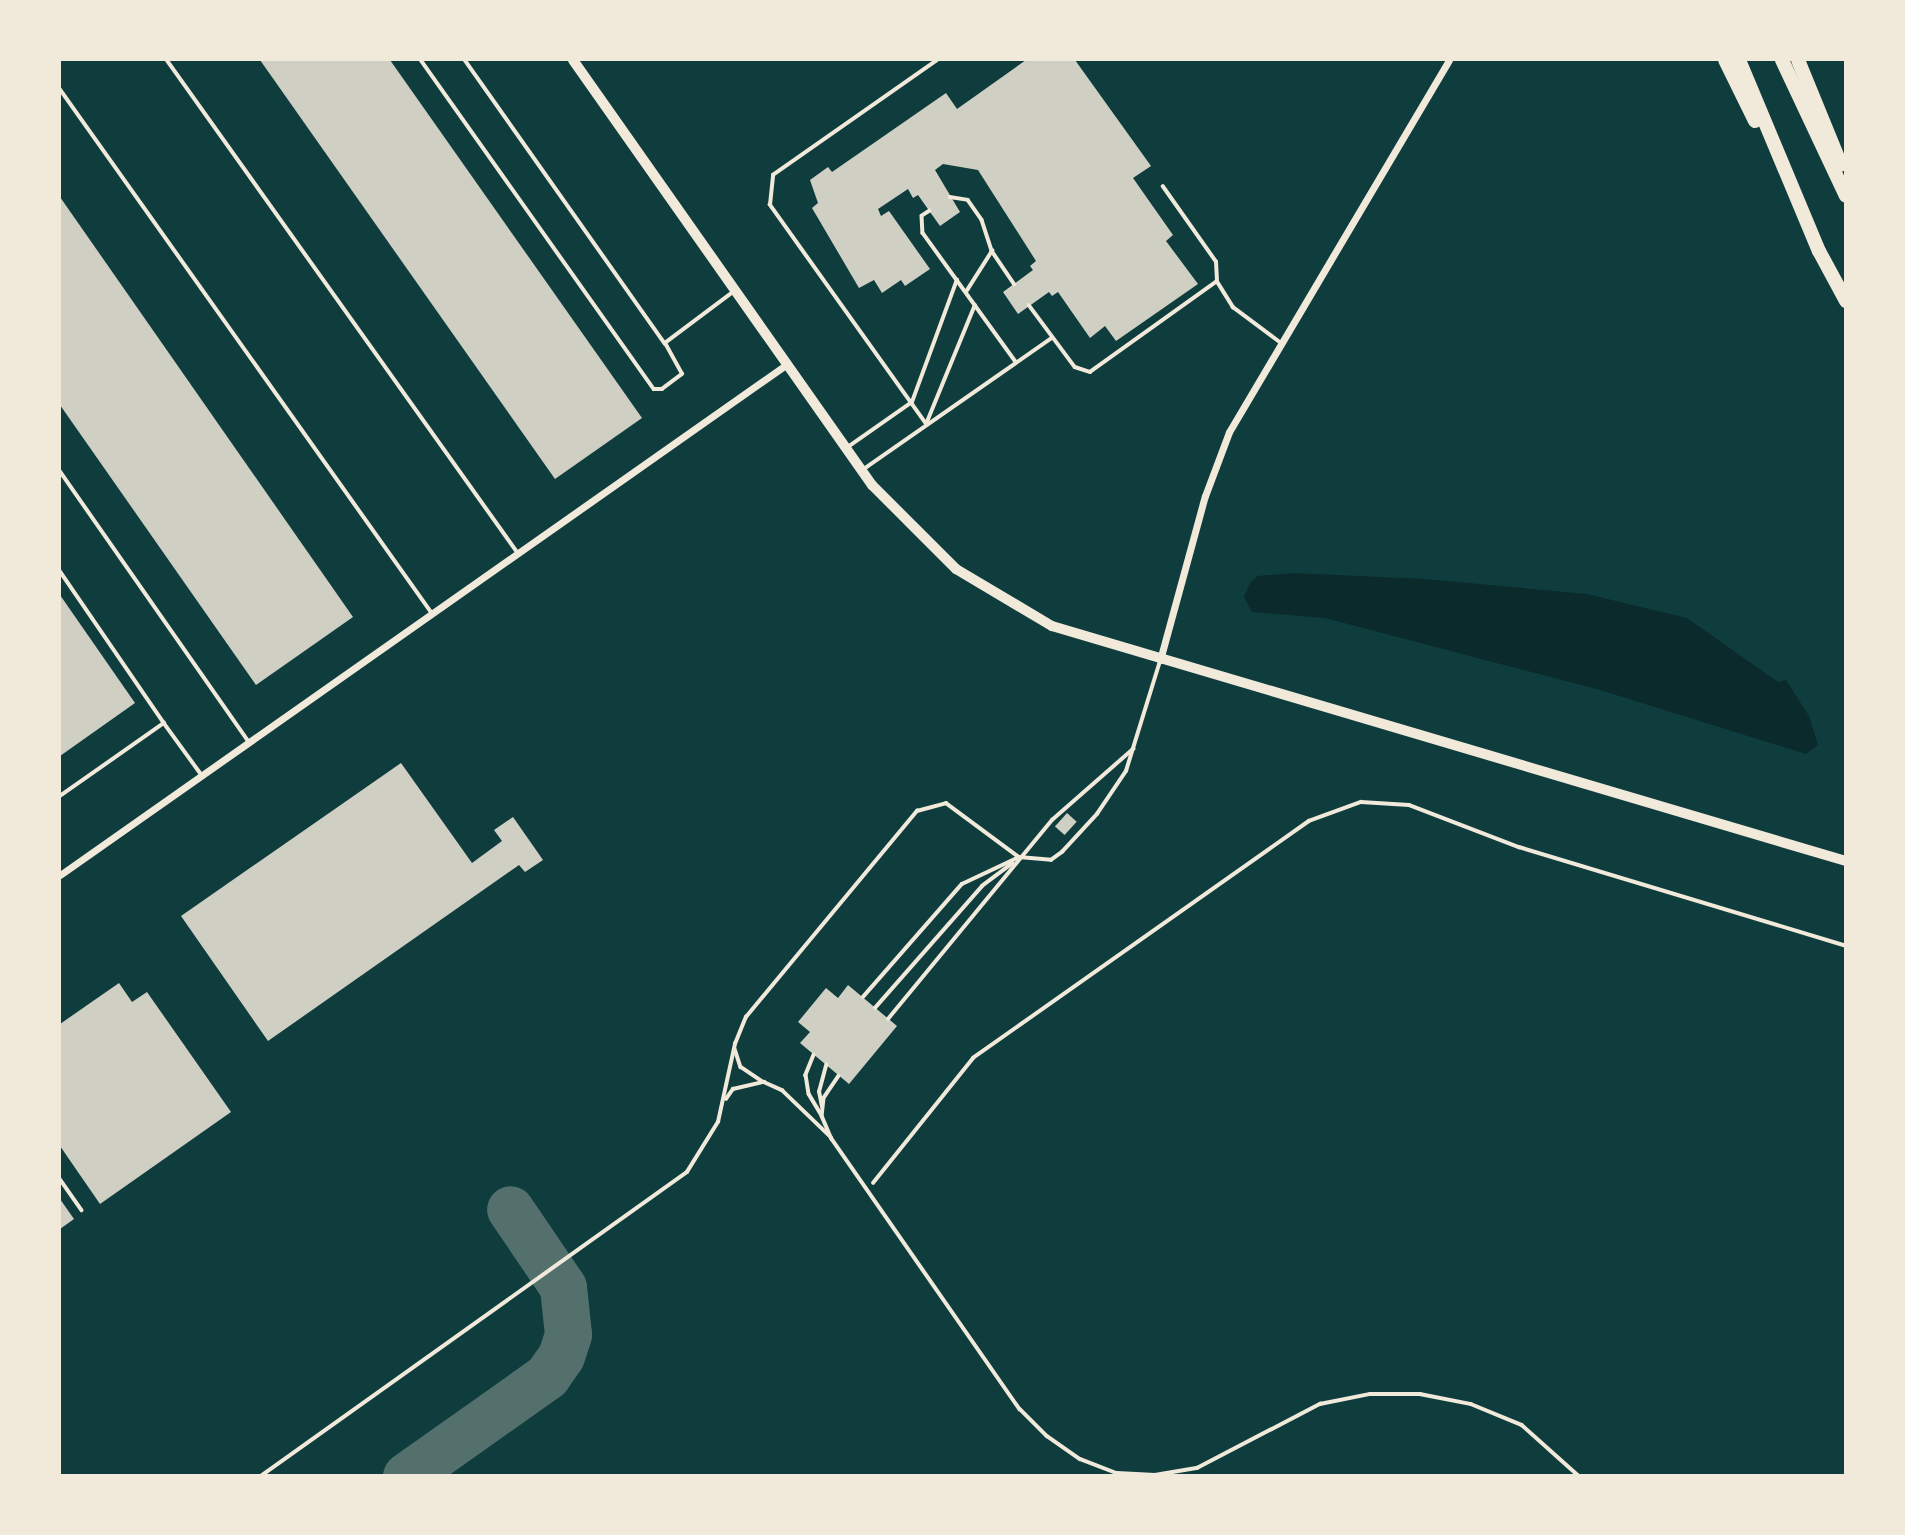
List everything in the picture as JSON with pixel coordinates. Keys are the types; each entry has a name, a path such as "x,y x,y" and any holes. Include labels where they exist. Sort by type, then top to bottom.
{"highway":[{"path":"1725,60 1846,301"},
{"path":"1739,60 1819,251"},
{"path":"1782,60 1846,196"},
{"path":"1798,60 1846,176"}],"street":[{"path":"573,60 861,470 956,569 1052,626 1160,661 1846,861"},
{"path":"1160,661 1205,496 1230,432 1280,342 1449,60"},
{"path":"60,874 787,364"}],"lane":[{"path":"167,60 518,553"},
{"path":"421,60 653,389 662,389 682,374 665,342 465,60"},
{"path":"926,424 770,205 773,174 937,60"},
{"path":"60,89 432,613"},
{"path":"1163,187 1216,262 1217,281 1233,307 1280,342"},
{"path":"950,197 968,200 982,220 992,251 1014,284"},
{"path":"930,211 922,216 923,233 1016,362"},
{"path":"966,292 992,251"},
{"path":"846,448 912,402 957,280"},
{"path":"1029,305 1074,367 1090,372 1217,281"},
{"path":"665,342 735,290"},
{"path":"926,424 975,305"},
{"path":"861,470 1052,338"},
{"path":"60,471 249,742"},
{"path":"60,571 201,775"},
{"path":"863,997 962,884 1019,857 1051,860 1062,852 1113,791 1136,745 1160,661"},
{"path":"60,796 164,723"},
{"path":"888,1018 1019,857 1075,796 1125,760 1136,745"},
{"path":"725,1101 735,1044 761,993 917,810 946,803 1019,857"},
{"path":"875,1008 982,886 1019,857"},
{"path":"735,1044 741,1067 782,1090 832,1139 1020,1409 1047,1436 1080,1459 1117,1473 1155,1475 1197,1468 1320,1404 1370,1394 1419,1394 1471,1404 1522,1425 1579,1475"},
{"path":"814,1055 806,1075 809,1094 822,1113"},
{"path":"826,1065 819,1092 822,1113 832,1139"},
{"path":"822,1113 824,1098 839,1076"},
{"path":"261,1475 687,1172 703,1152 733,1089 764,1082"},
{"path":"60,1179 82,1210"}],"path":[{"path":"868,1190 973,1058 1309,821 1361,802 1409,806 1519,847 1846,946"}],"water":[{"path":"1294,573 1425,579 1587,594 1687,618 1778,682 1786,680 1809,716 1818,745 1806,754 1600,690 1325,618 1252,612 1244,597 1250,583 1257,576"}],"building":[{"path":"260,60 390,60 642,418 555,479"},
{"path":"1026,60 1075,60 1151,166 1133,178 1173,235 1166,241 1198,284 1116,341 1105,326 1090,338 1058,292 1052,296 1049,292 1018,314 1003,292 1033,270 1030,266 1036,261 978,170 943,164 935,170 960,212 940,226 918,195 913,198 908,189 878,209 881,216 889,211 930,269 905,286 901,280 882,293 874,280 859,288 812,208 818,203 810,180 828,167 832,172 946,93 957,109"},
{"path":"60,197 353,617 256,685 60,405"},
{"path":"60,595 135,703 60,756"},
{"path":"401,763 472,863 502,841 494,830 513,817 543,860 525,872 519,865 268,1041 181,916"},
{"path":"1067,813 1077,822 1065,835 1055,826"},
{"path":"119,983 132,1002 147,992 231,1112 100,1204 60,1146 60,1024"},
{"path":"848,985 897,1026 849,1084 800,1043 810,1032 798,1022 826,988 838,998"},
{"path":"60,1199 74,1219 60,1229"}],"taxiway":[{"path":"406,1476 547,1376 561,1356 568,1334 563,1287 510,1209"}]}
